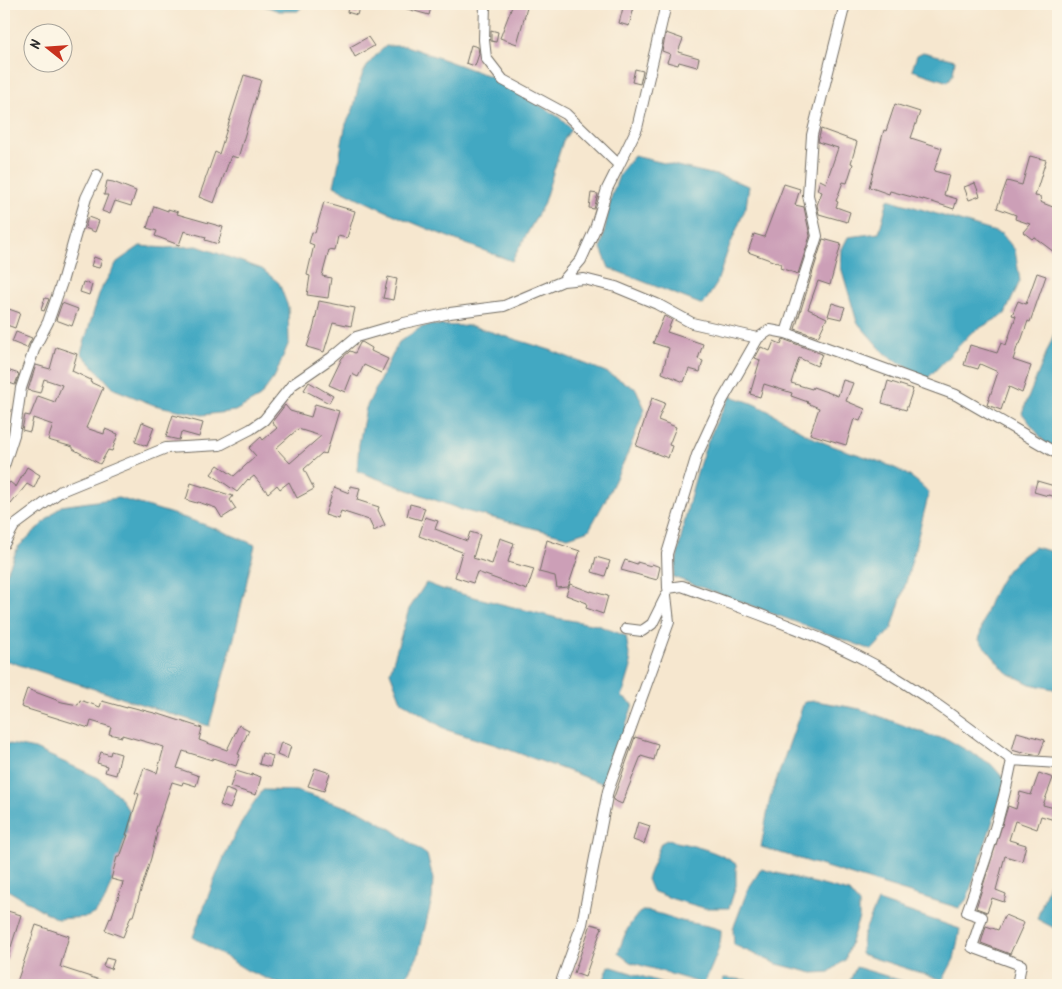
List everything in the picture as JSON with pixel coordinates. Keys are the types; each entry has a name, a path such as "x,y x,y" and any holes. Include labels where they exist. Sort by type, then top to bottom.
{"street":[{"path":"485,4 484,40 486,58 503,80 566,114 619,164"},
{"path":"564,281 581,260 595,229 607,189 637,128 666,4"},
{"path":"786,333 817,236 808,195 812,135 844,4"},
{"path":"4,466 14,435 21,388 35,347 48,322 62,282 86,198 97,175"},
{"path":"4,544 14,526 61,491 166,448 220,445 264,420 292,384 331,358 356,337 404,323 450,313 504,306 564,281 584,279 616,287 657,304 692,322 758,338"},
{"path":"560,985 582,924 608,791 669,622 666,554 697,455 722,401 758,338 770,330 786,333 956,396 1058,454"},
{"path":"667,591 682,586 778,620 874,665 926,697 1012,760 1058,763"},
{"path":"626,629 642,631 652,624 663,605 667,591"},
{"path":"1012,760 1004,798 967,912 982,917 972,947 1022,965 1017,985"}],"water":[{"path":"259,4 305,4 298,11 279,11"},
{"path":"386,46 406,46 495,78 559,117 571,129 563,141 543,205 512,261 444,236 334,186 346,124 354,108 359,84 368,65"},
{"path":"923,52 955,60 953,74 948,82 912,70 917,55"},
{"path":"634,156 720,176 749,186 746,207 716,285 703,305 609,268 601,248 611,198 620,173"},
{"path":"888,199 1002,234 1015,250 1020,281 1005,314 971,333 928,378 885,354 857,322 841,267 842,249 848,237 879,233"},
{"path":"140,246 165,248 197,246 262,269 279,283 288,307 289,342 275,376 260,397 235,411 202,415 154,405 114,389 81,353 100,291 117,262"},
{"path":"1058,324 1058,447 1045,443 1022,413"},
{"path":"429,325 472,326 550,350 606,372 636,389 645,409 627,455 589,530 568,537 462,510 357,471 359,444 366,408 399,342 420,328"},
{"path":"731,396 764,409 816,439 891,466 918,482 929,493 907,579 892,628 872,650 673,577 688,507 701,461 709,438"},
{"path":"118,498 188,519 255,545 234,638 209,726 4,660 4,579 18,547 61,506"},
{"path":"1034,547 1058,553 1058,690 1030,684 1006,672 979,640 987,608 996,588 1015,562"},
{"path":"426,583 442,589 557,618 597,625 626,636 631,667 622,697 633,704 607,785 496,745 447,730 401,701 390,672 409,609"},
{"path":"816,701 860,709 932,736 947,739 991,764 1006,781 967,899 959,908 761,847 770,798 804,702"},
{"path":"4,743 35,749 99,778 118,795 129,811 126,834 111,884 104,902 95,913 87,917 57,919 4,888"},
{"path":"263,790 296,791 360,811 393,830 427,855 433,878 432,899 418,956 401,985 283,985 248,971 193,937 231,842 251,806"},
{"path":"667,840 712,852 736,864 736,886 729,908 704,908 652,891 647,879 661,843"},
{"path":"1058,858 1058,930 1037,919"},
{"path":"761,869 849,892 859,904 859,918 845,960 829,972 813,973 777,964 734,945 733,929 748,889"},
{"path":"878,901 960,929 954,959 943,980 861,954 863,935"},
{"path":"642,911 657,913 681,921 721,930 718,951 704,984 630,962 618,953 630,925"},
{"path":"609,966 669,985 602,985"},
{"path":"856,967 916,985 848,985"},
{"path":"724,978 746,980 759,985 721,985"}],"building":[{"path":"349,4 360,4 357,15 347,12"},
{"path":"400,4 432,4 429,15 400,7"},
{"path":"513,4 528,4 517,44 500,38"},
{"path":"624,4 635,4 629,26 619,23"},
{"path":"491,30 498,32 496,42 491,41"},
{"path":"666,33 683,39 678,52 699,58 697,67 679,62 678,65 667,62 670,54 662,51"},
{"path":"368,37 374,46 355,57 350,47"},
{"path":"471,45 478,47 479,54 475,66 466,63"},
{"path":"635,69 643,71 640,84 632,82"},
{"path":"244,75 261,80 238,158 231,156 214,203 199,197 215,152 219,154"},
{"path":"895,104 920,112 911,138 942,148 934,171 949,175 944,195 957,199 954,209 923,199 890,191 889,194 869,187 884,130 886,131"},
{"path":"821,129 857,142 847,183 843,182 836,201 838,202 836,207 850,212 847,222 819,214 817,205 822,192 817,190 820,180 826,183 838,148 818,142"},
{"path":"1030,156 1046,160 1035,196 1041,197 1040,202 1058,209 1058,255 1034,237 1032,239 1023,232 1030,224 1015,219 1016,215 997,208 1007,181 1022,185"},
{"path":"107,181 136,191 131,206 115,201 110,214 102,211 108,195 104,195"},
{"path":"975,183 980,196 969,200 964,187"},
{"path":"784,184 800,189 795,205 804,207 810,236 798,274 780,268 781,264 748,252 754,234 764,237"},
{"path":"591,193 598,194 594,209 589,208"},
{"path":"324,202 355,211 347,238 338,236 335,251 329,250 322,276 331,278 328,298 307,295 310,276 307,275 314,245 309,243 312,232 315,233"},
{"path":"154,206 223,227 218,244 205,240 206,237 184,231 179,245 155,236 157,231 147,228"},
{"path":"88,217 99,221 95,232 85,228"},
{"path":"823,239 841,244 830,285 818,281 808,309 827,318 818,337 795,329"},
{"path":"94,257 102,260 99,268 91,266"},
{"path":"1037,273 1046,276 1030,322 1028,321 1013,360 1031,366 1022,393 1009,387 1001,410 987,405 998,372 980,364 978,369 964,365 970,345 997,353 1001,343 1006,345 1016,316 1012,315 1018,301 1026,304"},
{"path":"388,277 397,279 393,300 383,298"},
{"path":"83,282 92,285 89,295 80,292"},
{"path":"45,298 49,299 44,311 41,310"},
{"path":"319,301 355,308 351,326 333,322 324,352 307,347"},
{"path":"62,303 78,309 72,326 56,320"},
{"path":"832,303 845,307 841,319 828,316"},
{"path":"6,308 20,313 15,328 4,324"},
{"path":"664,316 672,320 667,332 703,344 698,359 703,361 700,372 689,369 684,382 662,373 669,348 653,343"},
{"path":"16,332 32,338 27,348 12,342"},
{"path":"783,339 822,354 817,366 799,358 791,383 812,389 813,387 838,396 843,380 853,383 846,401 865,409 860,421 854,419 846,445 810,434 819,408 791,396 792,393 764,384 760,397 750,394 760,360 755,358 761,347 770,351 774,341 781,344"},
{"path":"362,342 372,348 371,351 388,359 381,373 364,365 358,377 352,374 345,392 329,385 342,358 350,351 355,353"},
{"path":"56,347 77,354 72,371 103,388 86,428 104,434 105,429 118,434 112,451 108,450 100,464 73,449 73,447 48,440 53,425 33,418 30,432 22,430 25,415 30,416 38,396 55,402 62,385 44,379 40,393 28,390 36,365 50,369"},
{"path":"4,369 19,374 15,385 4,381"},
{"path":"888,381 913,389 906,410 882,403"},
{"path":"309,382 333,396 329,403 304,390"},
{"path":"652,398 665,403 658,420 676,427 669,445 672,446 668,458 636,446"},
{"path":"315,404 339,411 326,454 322,453 304,469 314,489 297,498 289,482 280,489 277,485 268,493 254,476 248,479 237,492 211,474 218,465 234,476 256,456 249,448 261,437 263,440 277,428 272,422 285,405 290,411 311,417","holes":["298,429 321,436 290,463 276,448"]},
{"path":"173,415 203,423 199,437 181,432 179,440 166,437"},
{"path":"142,422 154,427 147,446 135,442"},
{"path":"27,467 40,475 34,488 27,484 11,504 4,499 4,489 10,482 16,487"},
{"path":"1037,481 1058,487 1058,497 1034,492"},
{"path":"191,483 233,496 230,500 236,509 222,518 216,508 186,500"},
{"path":"350,486 360,488 357,500 379,507 378,510 385,525 374,531 369,520 341,511 338,519 325,515 334,487 349,493"},
{"path":"410,504 425,508 421,520 407,516"},
{"path":"425,517 438,521 435,529 467,541 470,532 480,535 473,558 492,564 500,538 514,543 508,562 534,569 527,590 477,572 473,583 455,577 462,552 419,536"},
{"path":"547,540 580,551 568,587 557,588 555,576 539,572"},
{"path":"596,557 610,561 605,576 592,572"},
{"path":"625,560 637,564 637,562 660,567 657,580 621,570"},
{"path":"570,584 608,596 603,614 586,608 587,603 566,595"},
{"path":"27,689 62,702 78,705 80,700 100,707 102,701 162,715 202,728 199,740 227,750 239,725 249,730 238,754 240,755 236,766 183,751 177,768 199,776 196,786 183,782 182,785 172,782 155,832 157,833 151,858 133,916 131,916 123,937 105,930 111,919 123,883 111,879 117,857 120,857 128,835 126,835 139,794 135,793 144,768 157,773 164,747 122,735 122,737 109,734 111,727 91,721 89,728 21,707"},
{"path":"1017,732 1045,740 1039,755 1012,750"},
{"path":"635,737 658,744 654,760 641,756 622,804 613,800"},
{"path":"281,742 291,746 287,759 277,755"},
{"path":"111,751 121,754 116,775 105,772 107,766 97,763 101,752 110,755"},
{"path":"262,753 273,756 270,767 259,764"},
{"path":"315,768 330,773 324,791 308,786"},
{"path":"236,771 261,777 256,795 230,787"},
{"path":"1039,773 1053,778 1043,805 1058,809 1058,821 1041,816 1037,829 1015,821 1009,840 1026,845 1022,861 1005,856 996,890 1006,894 1004,902 992,898 987,912 976,908 1008,806 1016,809 1020,792 1031,795"},
{"path":"226,789 236,793 230,809 220,805"},
{"path":"638,822 650,826 644,844 633,840"},
{"path":"4,910 21,915 6,963 4,963"},
{"path":"1005,915 1024,923 1010,954 981,943 986,926 998,930"},
{"path":"591,924 602,927 585,977 574,973"},
{"path":"36,925 69,936 60,967 109,983 108,985 16,985"},
{"path":"106,958 114,960 111,969 103,966"}]}
